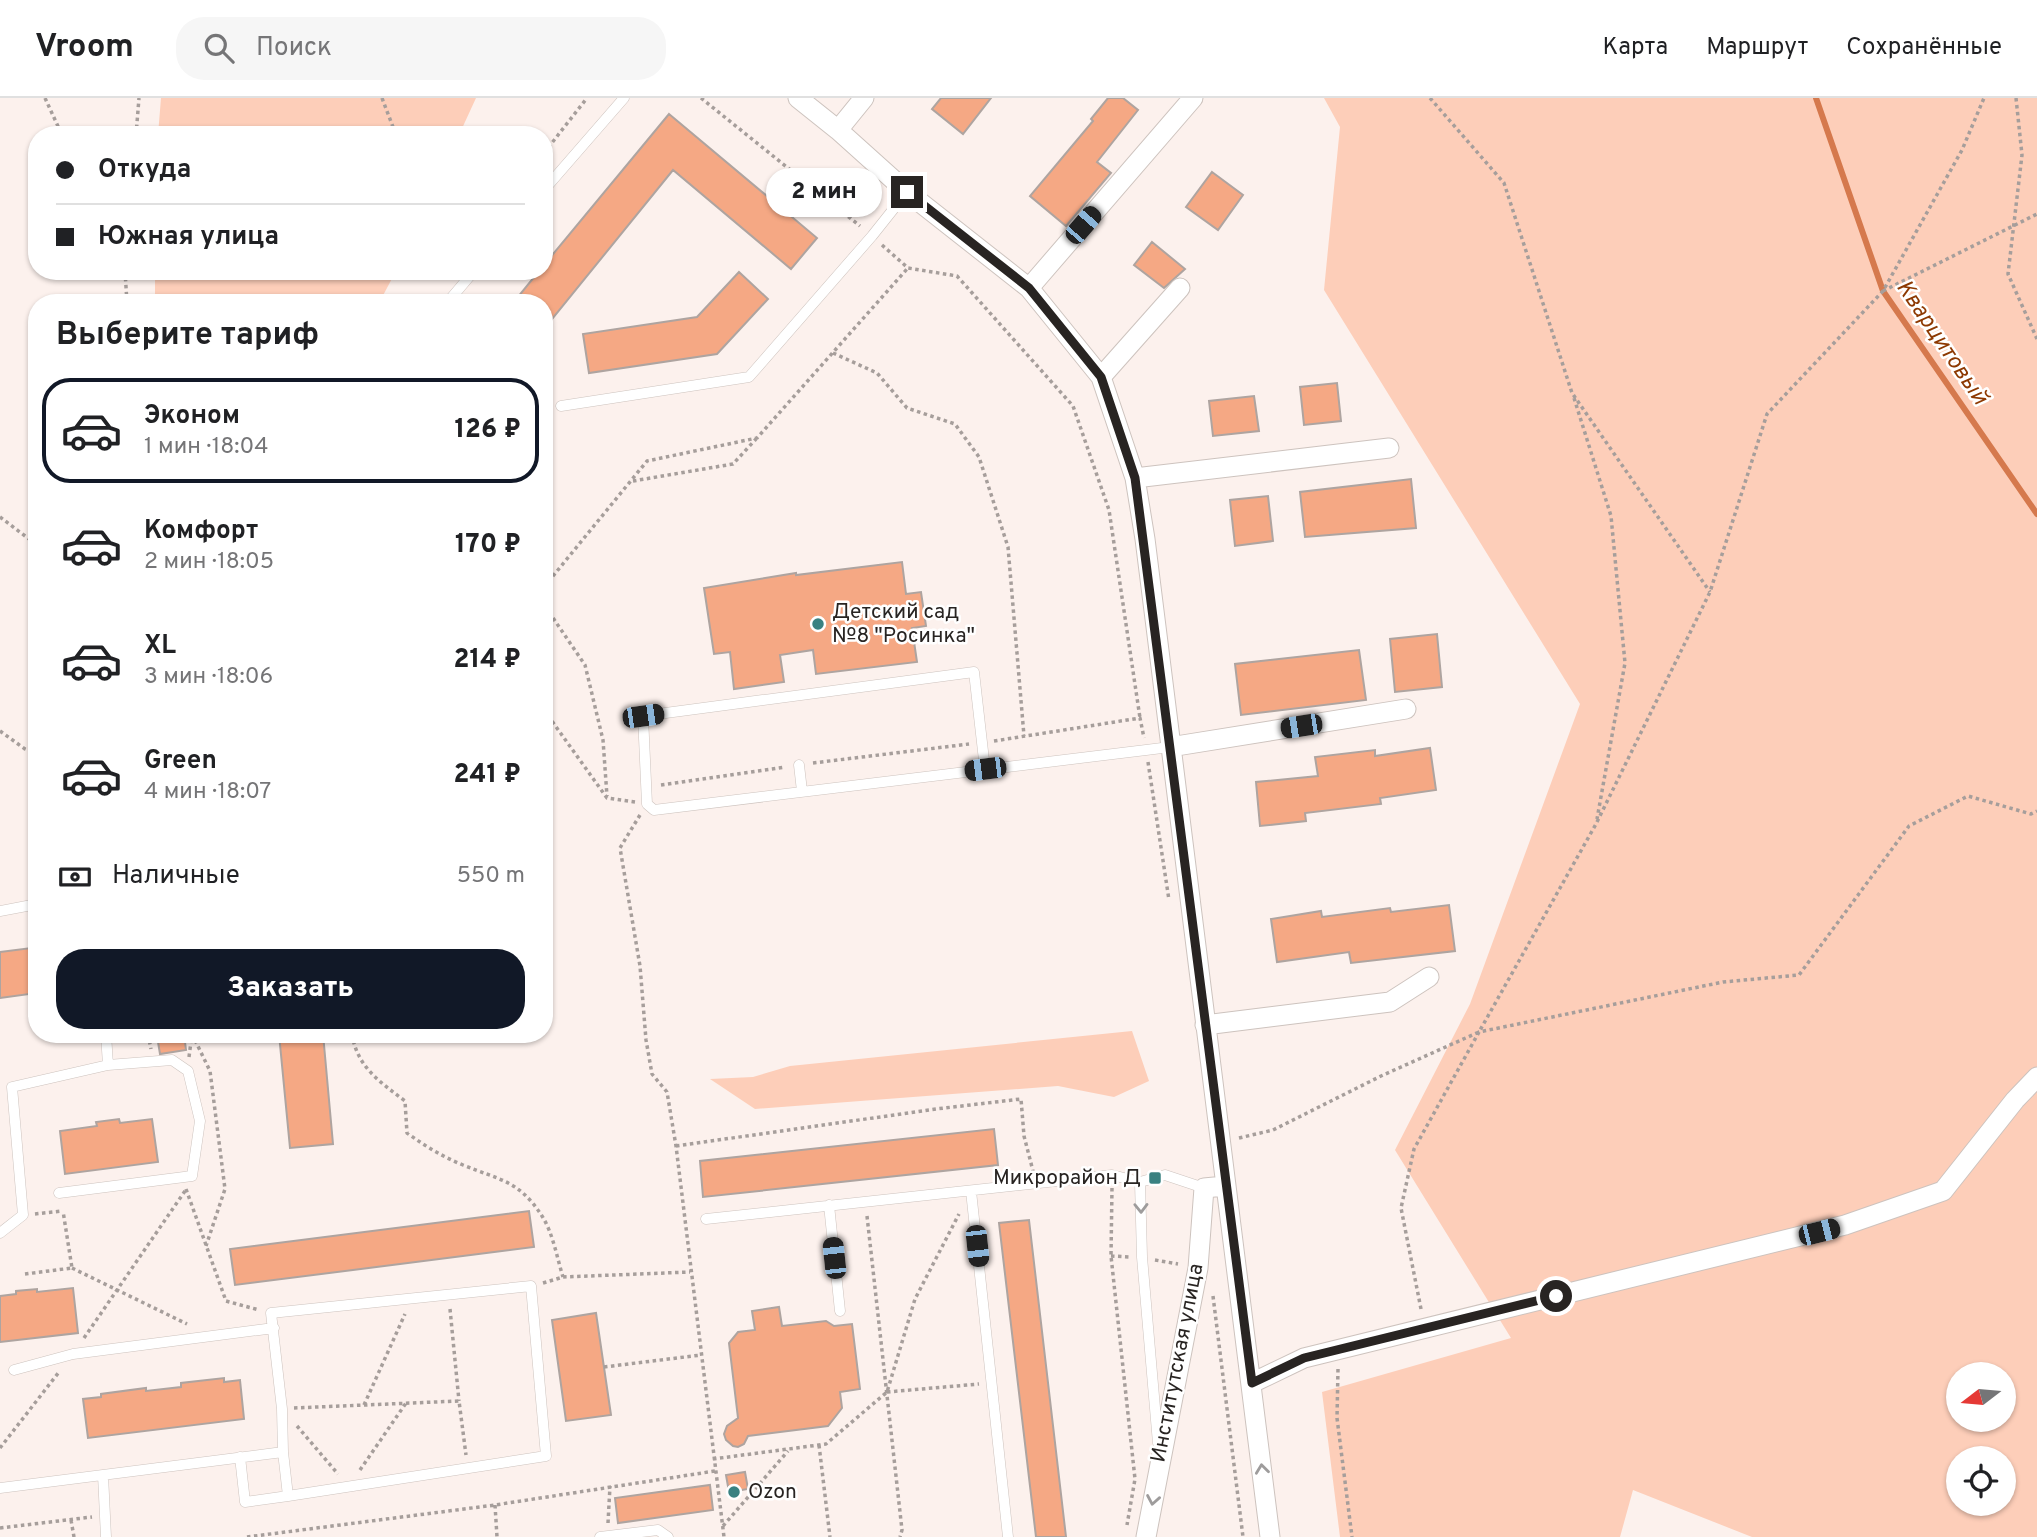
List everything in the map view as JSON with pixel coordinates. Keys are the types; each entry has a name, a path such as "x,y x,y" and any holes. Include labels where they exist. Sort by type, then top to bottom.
{"street":[{"path":"798,98 907,192 1029,288 1101,377 1135,478 1270,1537"},
{"path":"838,130 864,98"},
{"path":"1029,288 1193,98"},
{"path":"1101,377 1180,288"},
{"path":"1135,478 1389,447"},
{"path":"1170,747 1405,709"},
{"path":"1205,1025 1390,1002 1429,977"},
{"path":"1252,1383 1304,1358 1845,1225 1943,1191 2015,1100 2037,1077"},
{"path":"1204,1188 1225,1186"},
{"name":"Институтская улица","path":"1146,1537 1198,1268 1204,1188"}],"lane":[{"path":"553,180 624,98"},
{"path":"561,406 749,377 907,192"},
{"path":"455,294 466,280"},
{"path":"985,769 974,672 643,716 647,804 654,810 1170,747"},
{"path":"799,765 802,792"},
{"path":"0,911 28,906"},
{"path":"107,1043 108,1065"},
{"path":"0,1233 23,1216 12,1087 108,1065 172,1060 188,1071 200,1121 192,1176 59,1193"},
{"path":"706,1219 1112,1175 1140,1182 1165,1175 1204,1188"},
{"path":"1140,1182 1142,1257 1159,1462"},
{"path":"971,1191 1008,1537"},
{"path":"829,1205 840,1311"},
{"path":"240,1457 245,1502 288,1496 546,1456 531,1286 271,1313 288,1496"},
{"path":"14,1370 73,1354 274,1328"},
{"path":"0,1488 283,1452"},
{"path":"103,1475 106,1537"},
{"path":"600,1537 658,1530 668,1537"}],"path":[{"path":"45,98 58,126"},
{"path":"137,126 139,98"},
{"path":"382,98 393,126"},
{"path":"553,141 587,98"},
{"path":"701,98 908,268 957,276 1073,406 1109,510 1169,900"},
{"path":"1430,98 1504,183 1611,516 1625,663 1596,824"},
{"path":"1425,1329 1401,1208 1414,1149 1596,824 1710,592 1767,414 1883,291 1962,150 1984,98"},
{"path":"2016,98 2022,155 2008,274 2037,339"},
{"path":"1883,291 2037,214"},
{"path":"631,481 733,464 908,268"},
{"path":"1862,313 1888,283"},
{"path":"833,353 877,373 907,408 956,424 979,457 1008,547 1024,736"},
{"path":"1573,393 1710,592"},
{"path":"553,576 648,461 757,438"},
{"path":"0,517 28,538"},
{"path":"553,618 585,665 603,740 607,798"},
{"path":"647,787 981,743 1140,718"},
{"path":"553,723 607,798 647,804 620,848 639,966 652,1074 667,1092 676,1146 724,1537"},
{"path":"0,731 28,750"},
{"path":"1220,1142 1273,1130 1381,1076 1479,1032 1723,982 1799,975 1909,826 1968,796 2031,814 2037,811"},
{"path":"196,1043 210,1071 225,1189 206,1246"},
{"path":"353,1043 370,1075 405,1101 407,1133 427,1148 464,1166 498,1177 523,1192 544,1218 563,1277"},
{"path":"676,1146 1021,1099 1024,1136 1036,1184"},
{"path":"1112,1175 1111,1256 1135,1479 1127,1525"},
{"path":"0,1448 73,1354 186,1189 192,1176"},
{"path":"186,1189 226,1301 271,1313"},
{"path":"713,1459 826,1444 887,1392 915,1299 971,1191"},
{"path":"866,1203 902,1530 900,1537"},
{"path":"63,1211 72,1268"},
{"path":"1111,1256 1142,1257 1211,1273 1243,1537"},
{"path":"25,1274 72,1268 212,1336"},
{"path":"531,1286 563,1277 690,1272"},
{"path":"449,1294 458,1401 468,1468"},
{"path":"364,1405 413,1298"},
{"path":"1339,1350 1337,1418 1352,1537"},
{"path":"604,1367 701,1355"},
{"path":"887,1392 991,1384"},
{"path":"282,1409 458,1401"},
{"path":"282,1409 348,1486 406,1403"},
{"path":"819,1445 830,1537"},
{"path":"723,1526 789,1449"},
{"path":"247,1537 495,1505 715,1471"},
{"path":"607,1536 610,1486"},
{"path":"495,1505 497,1537"},
{"path":"0,1528 105,1515"},
{"path":"71,1520 74,1537"}],"shaded area":[{"path":"161,98 476,98 463,126 159,126"},
{"path":"1324,98 2037,98 2037,1537 1752,1537 1633,1490 1620,1537 1340,1537 1322,1392 1511,1338 1395,1150 1470,1004 1580,704 1324,290 1340,127"},
{"path":"155,280 391,280 384,294 155,294"},
{"path":"1132,1031 1149,1081 1114,1097 1058,1086 755,1109 710,1079 753,1077 790,1066"}],"building":[{"path":"941,98 991,98 963,134 932,109"},
{"path":"1108,98 1123,98 1138,110 1097,162 1111,173 1066,226 1030,196 1093,121 1091,119"},
{"path":"669,114 817,238 791,269 673,170 553,318 553,294 520,294 532,280 553,280 553,254"},
{"path":"1212,172 1243,195 1218,230 1186,207"},
{"path":"1152,242 1185,269 1164,288 1134,265"},
{"path":"739,272 768,299 717,354 589,373 583,334 697,317"},
{"path":"1337,383 1341,421 1304,425 1300,387"},
{"path":"1254,396 1259,431 1213,436 1209,401"},
{"path":"1411,479 1416,528 1305,537 1300,492"},
{"path":"1268,496 1273,541 1235,546 1230,500"},
{"name":"Детский сад №8 \"Росинка\"","path":"902,562 906,594 921,592 926,626 912,628 917,662 816,674 813,650 780,655 784,682 734,689 730,652 714,654 704,588 796,573"},
{"path":"1437,634 1442,687 1395,692 1390,639"},
{"path":"1359,650 1366,700 1241,715 1235,664"},
{"path":"1430,748 1436,790 1380,798 1381,804 1305,813 1306,821 1260,826 1256,782 1318,776 1315,757 1375,750 1375,756"},
{"path":"1449,905 1455,951 1351,963 1349,952 1277,962 1271,919 1321,911 1322,917 1390,908 1391,912"},
{"path":"28,948 28,994 0,998 0,952"},
{"path":"158,1043 185,1043 186,1050 160,1054"},
{"path":"280,1043 324,1043 333,1144 290,1148"},
{"path":"119,1119 120,1123 152,1119 158,1162 65,1174 60,1131 97,1126 96,1122"},
{"path":"994,1129 998,1165 703,1197 700,1161"},
{"path":"529,1211 534,1247 235,1285 230,1249"},
{"path":"1029,1220 1066,1537 1036,1537 999,1223"},
{"path":"73,1288 78,1333 0,1342 0,1296 16,1294 16,1291 37,1289 37,1292"},
{"path":"779,1307 782,1326 826,1321 834,1326 852,1324 860,1389 840,1392 842,1408 828,1426 748,1436 744,1444 733,1446 724,1434 727,1426 738,1418 729,1343 738,1332 755,1330 752,1311"},
{"path":"596,1313 611,1415 566,1421 552,1320"},
{"path":"224,1378 224,1382 240,1380 244,1419 88,1438 83,1399 146,1388 146,1391 181,1387 181,1383"},
{"path":"745,1472 748,1489 729,1492 726,1475"},
{"path":"710,1485 713,1510 618,1523 615,1498"}],"waterway":[{"name":"Кварцитовый","path":"1816,98 1883,291 2037,514"}],"place":[{"name":"Детский сад №8 \"Росинка\"","path":"818,624"},
{"name":"Микрорайон Д","path":"1155,1178"},
{"name":"Ozon","path":"734,1492"}],"route":[{"path":"907,192 1029,288 1101,377 1135,478 1252,1383 1304,1358 1556,1296"}]}
